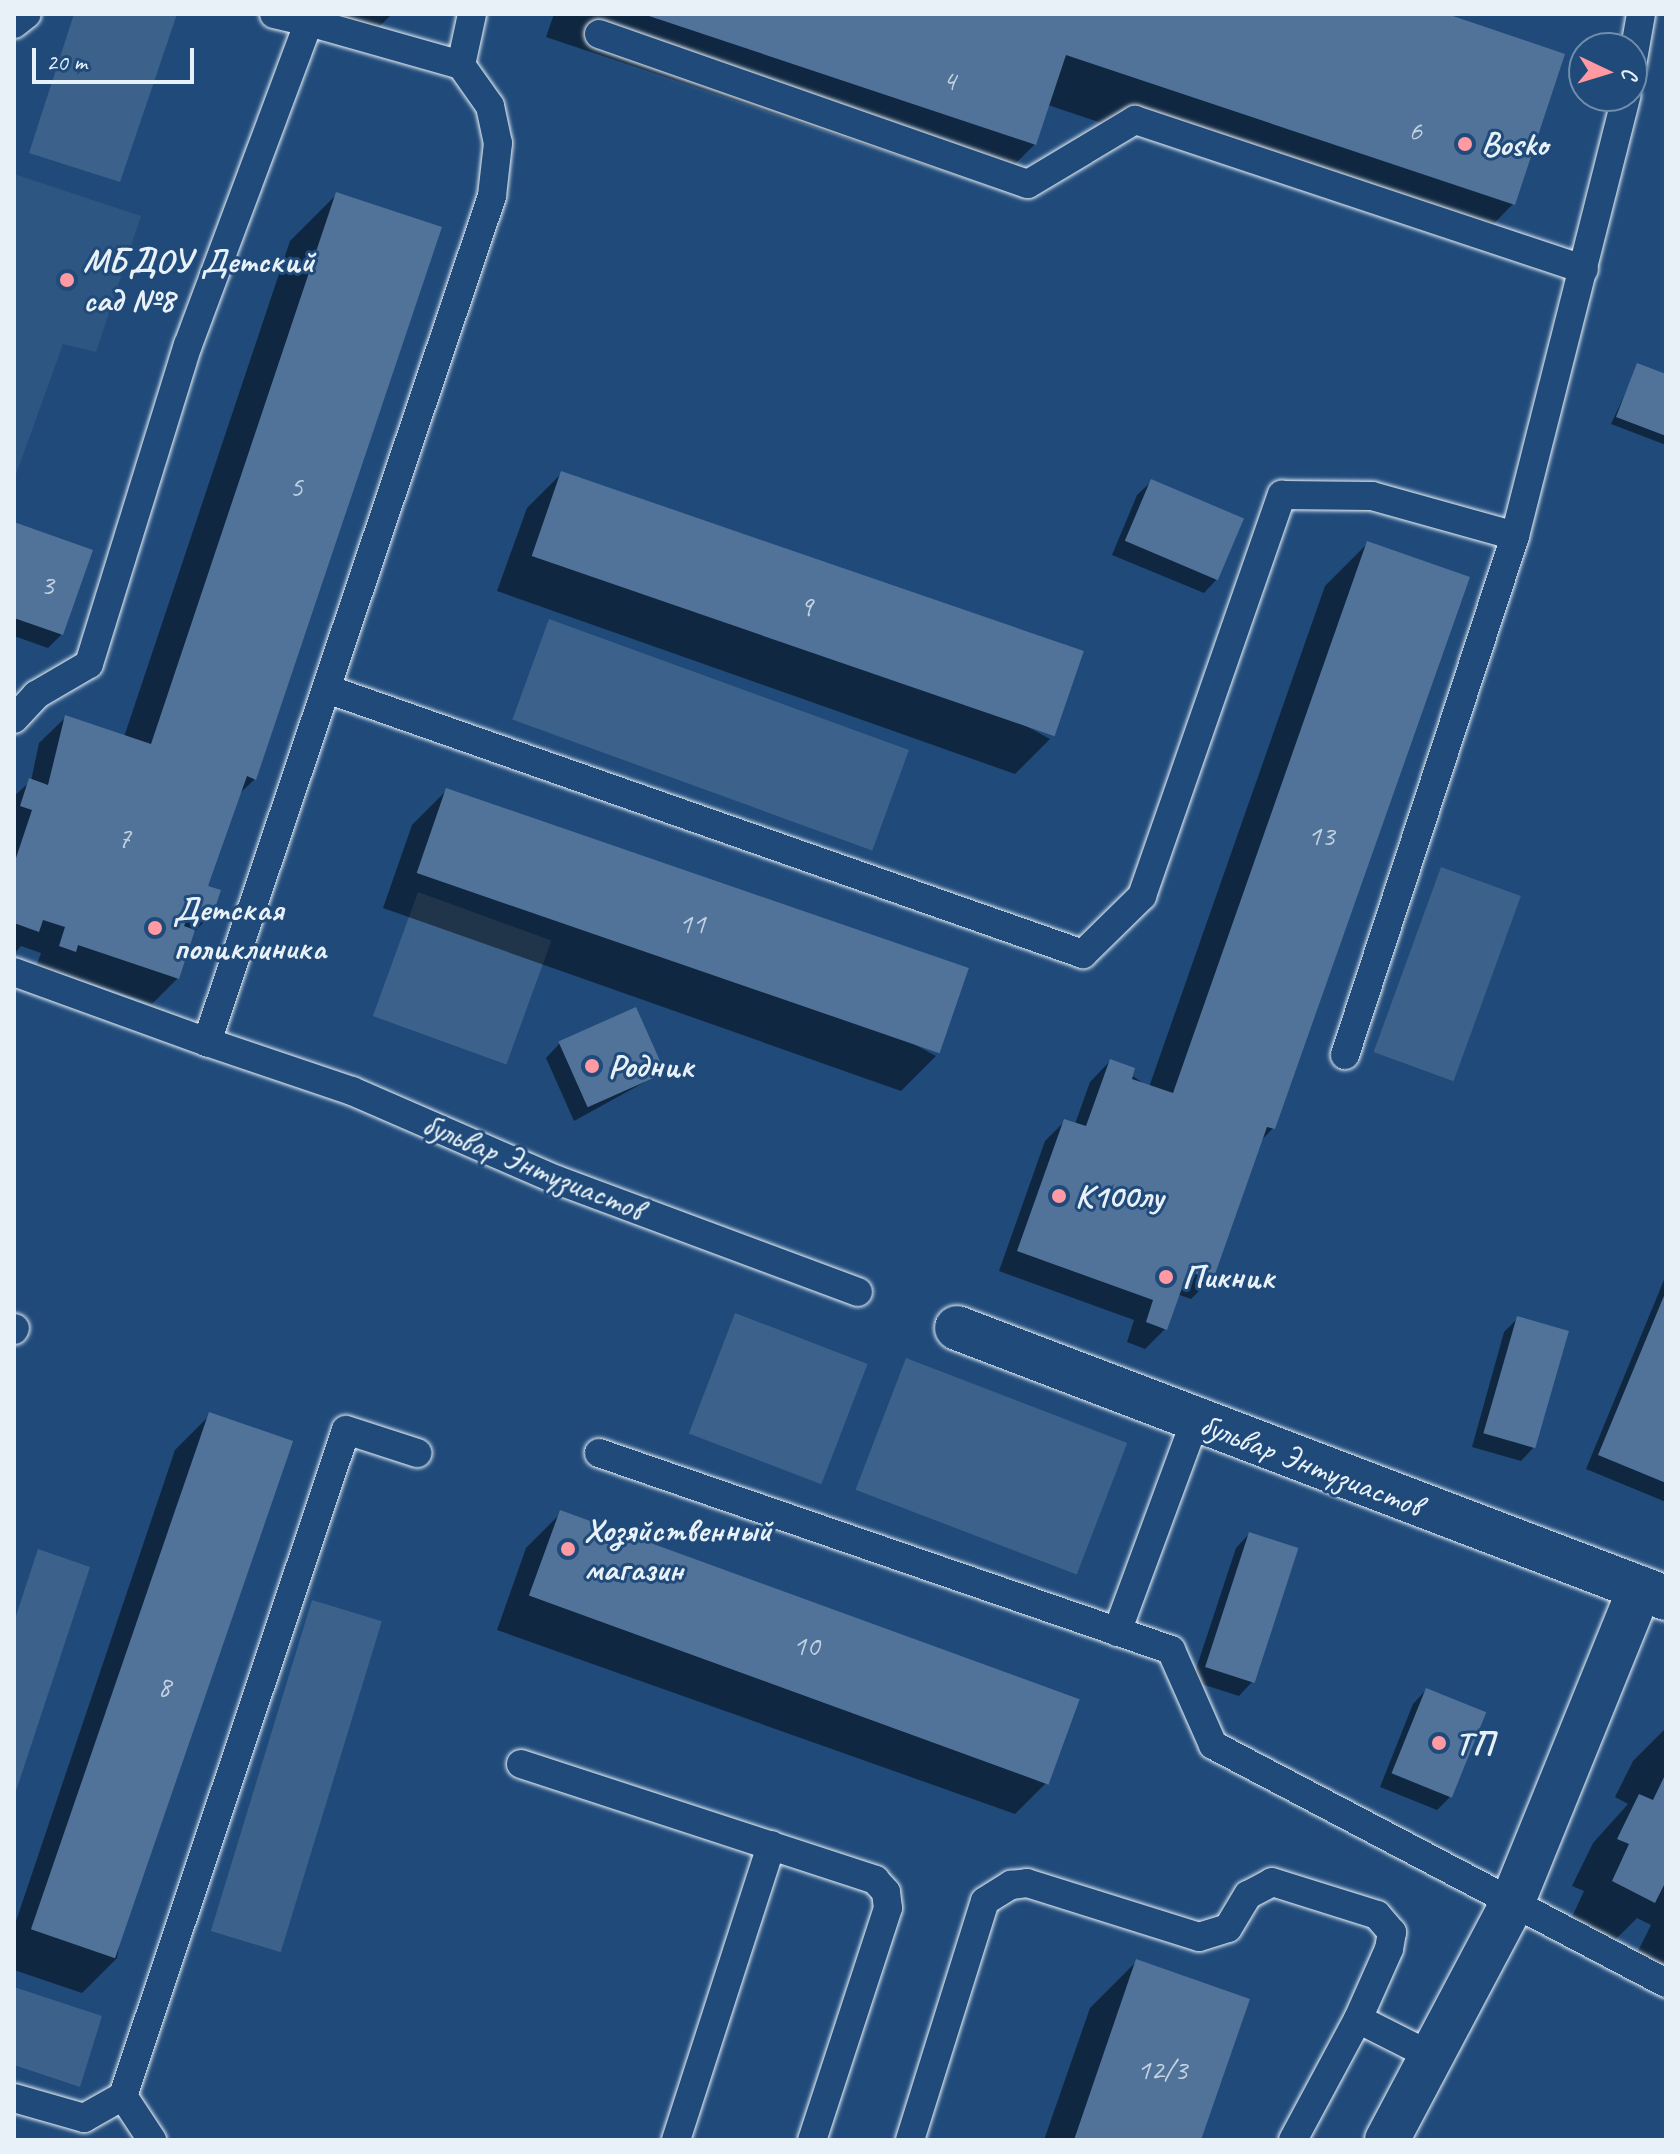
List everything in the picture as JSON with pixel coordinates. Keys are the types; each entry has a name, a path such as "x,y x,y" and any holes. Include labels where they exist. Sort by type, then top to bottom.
{"street":[{"name":"бульвар Энтузиастов","path":"957,1328 1653,1593"},
{"path":"1387,2140 1511,1906 1653,1593"}],"lane":[{"path":"14,24 27,14"},
{"path":"207,1042 492,196 498,143 490,106 461,65 274,14"},
{"path":"461,65 472,14"},
{"path":"14,719 36,695 89,664 188,345 309,22"},
{"path":"599,34 1028,184 1135,120 1584,269"},
{"path":"1345,1055 1515,536 1622,112"},
{"path":"327,689 1083,954 1142,896 1282,495 1372,496 1515,536"},
{"name":"бульвар Энтузиастов","path":"14,972 352,1091 557,1180 858,1292"},
{"path":"1117,1632 1195,1421"},
{"path":"14,2098 84,2118 123,2096 346,1430 417,1453"},
{"path":"599,1453 1171,1650 1213,1745 1511,1906 1666,1983"},
{"path":"521,1764 875,1880 886,1892 888,1908 812,2140"},
{"path":"676,2140 771,1845"},
{"path":"910,2140 985,1901 1011,1885 1027,1883 1199,1937 1228,1928 1248,1895 1272,1882 1377,1915 1392,1932 1389,1949 1358,2019 1293,2140"},
{"path":"1358,2019 1431,2056"},
{"path":"123,2096 152,2140"}],"shaded area":[{"path":"74,14 177,14 120,182 29,153"},
{"name":"МБДОУ Детский сад №8","path":"14,174 141,216 96,352 63,344 14,480"},
{"path":"549,619 909,750 872,851 512,720"},
{"path":"1441,867 1521,896 1453,1081 1374,1052"},
{"path":"418,892 551,941 506,1065 373,1016"},
{"path":"735,1313 868,1364 821,1484 689,1433"},
{"path":"906,1358 1127,1443 1077,1575 855,1490"},
{"path":"38,1549 90,1567 14,1797 14,1622"},
{"path":"312,1600 382,1621 281,1952 211,1931"},
{"path":"14,1987 102,2016 80,2087 14,2065"}],"building":[{"path":"1447,14 1565,54 1515,205 1066,55 1036,145 646,15"},
{"path":"336,192 442,227 256,780 247,776 208,886 221,890 212,917 190,911 184,926 195,930 179,979 78,945 76,952 59,946 65,927 43,920 39,932 14,923 14,864 32,810 20,806 29,778 48,785 65,715 151,744"},
{"path":"1637,363 1666,374 1666,436 1616,417"},
{"path":"561,471 1084,651 1055,736 532,556"},
{"path":"1151,479 1244,518 1218,580 1125,541"},
{"path":"14,522 93,550 63,635 14,618"},
{"path":"1367,541 1470,577 1275,1129 1267,1127 1213,1280 1188,1271 1167,1330 1146,1322 1153,1300 1017,1251 1064,1119 1086,1126 1110,1059 1135,1068 1132,1079 1173,1093"},
{"path":"446,788 969,968 940,1053 417,873"},
{"path":"636,1007 665,1073 588,1107 558,1042"},
{"path":"1666,1291 1666,1483 1598,1455"},
{"path":"1517,1316 1569,1331 1535,1448 1483,1433"},
{"path":"209,1412 293,1441 115,1958 31,1929"},
{"path":"560,1510 1080,1699 1049,1785 529,1596"},
{"path":"1249,1532 1298,1548 1255,1683 1205,1667"},
{"name":"ТП","path":"1426,1688 1486,1712 1452,1798 1392,1773"},
{"path":"1666,1773 1666,1881 1655,1903 1612,1881 1629,1844 1617,1839 1639,1794 1653,1800"},
{"path":"1136,1959 1250,1999 1201,2140 1074,2140"}],"place":[{"name":"Bosko","path":"1465,144"},
{"name":"МБДОУ Детский сад №8","path":"67,280"},
{"name":"Детская поликлиника","path":"155,928"},
{"name":"Родник","path":"592,1066"},
{"name":"К100лу","path":"1059,1196"},
{"name":"Пикник","path":"1166,1277"},
{"name":"Хозяйственный магазин","path":"568,1549"},
{"name":"ТП","path":"1439,1743"}]}
